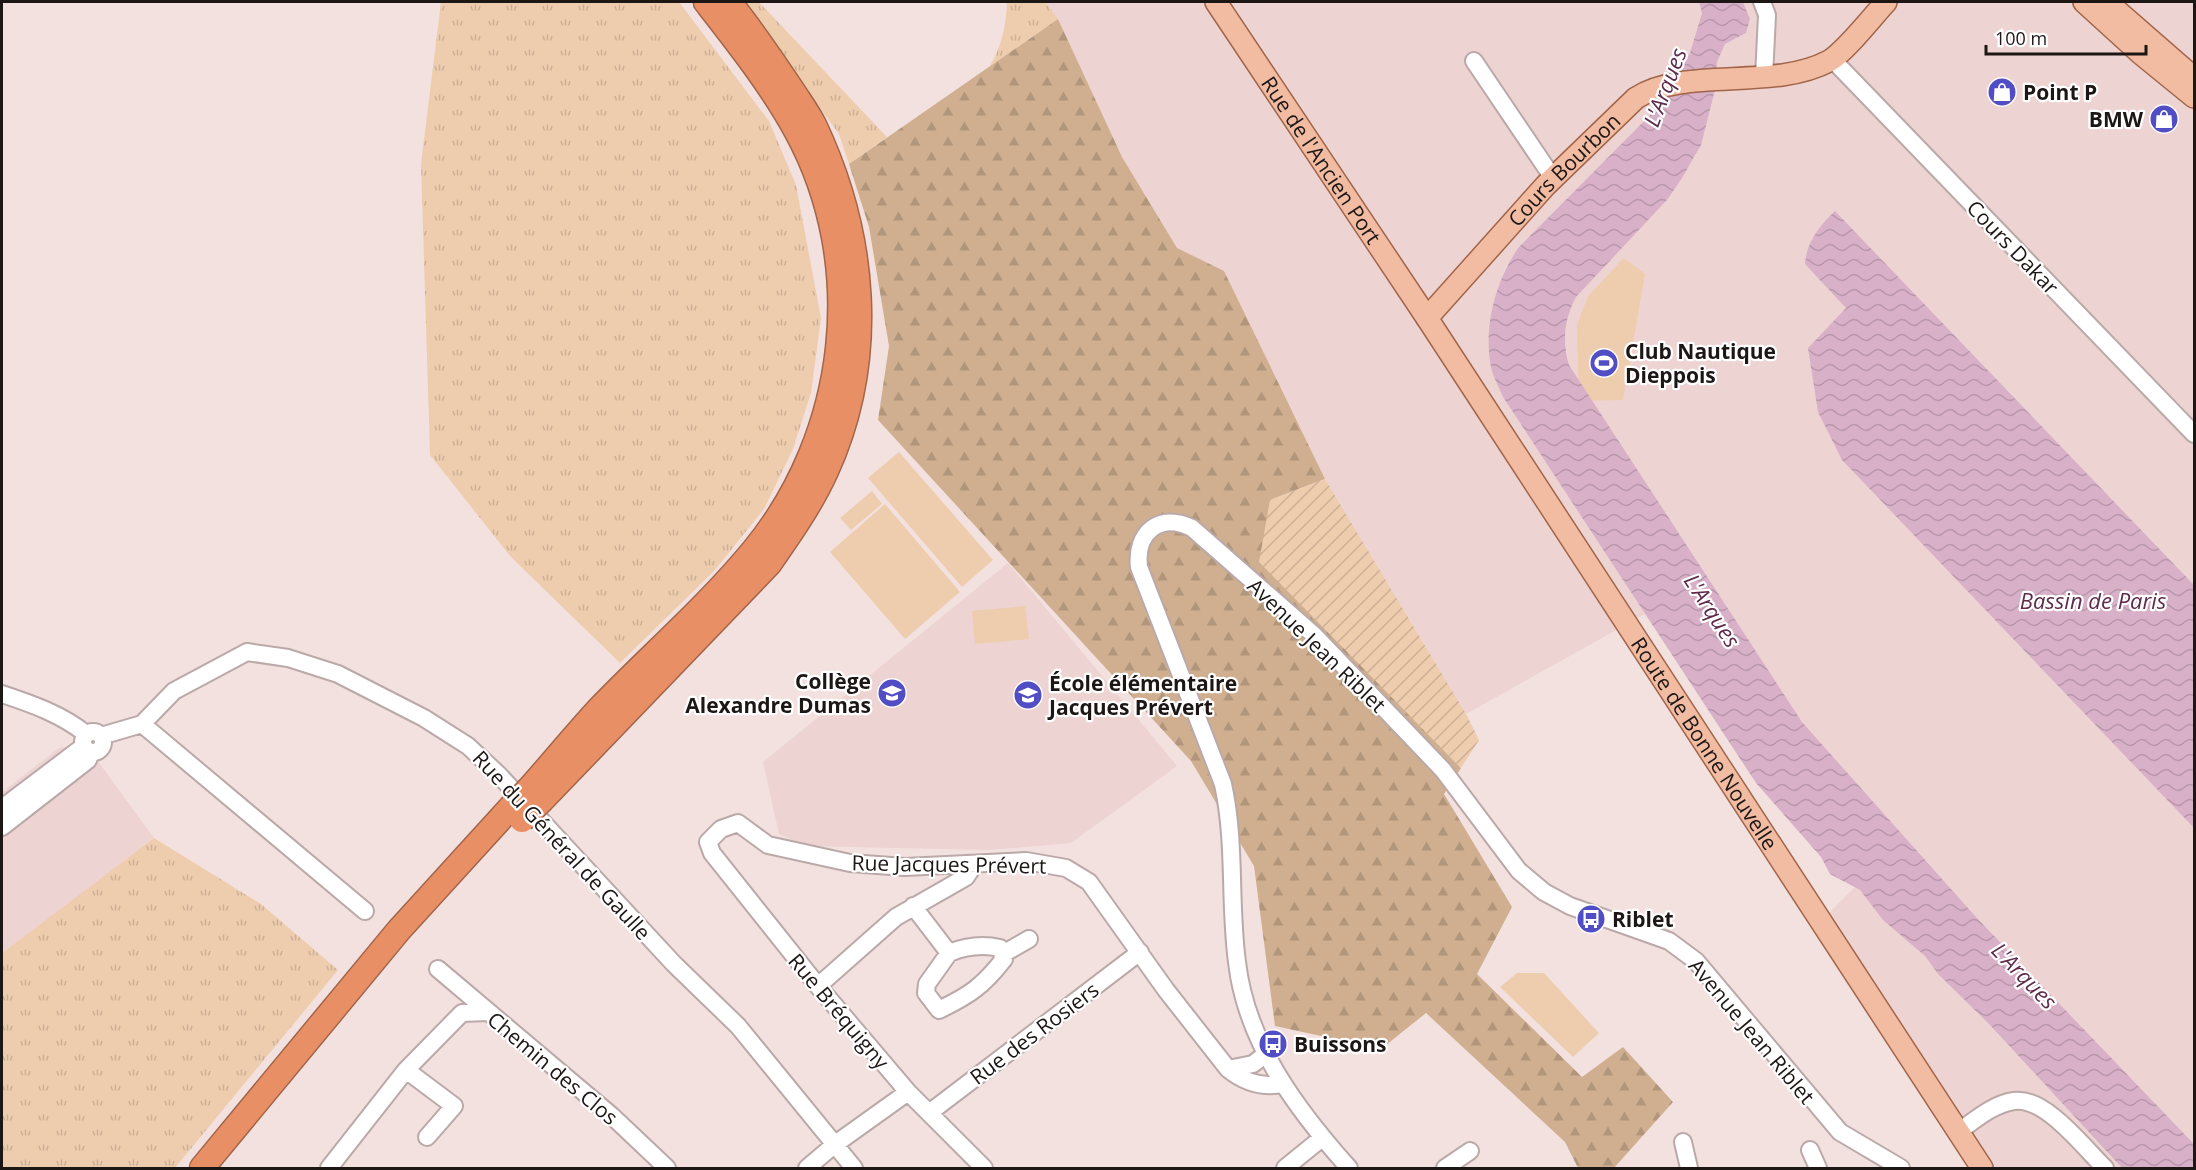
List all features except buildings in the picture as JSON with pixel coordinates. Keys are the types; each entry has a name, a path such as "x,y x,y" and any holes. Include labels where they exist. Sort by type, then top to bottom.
{"highway":[{"path":"535,795 600,709 754,550 782,510 807,463 826,417 837,366 841,315 837,255 826,202 797,133 742,48 706,2"},
{"path":"202,1168 399,930 769,564 800,519 815,491 844,423 856,370 861,315 855,253 843,196 813,123 758,38 729,2"},
{"path":"222,1168 410,938 517,814"}],"main road":[{"name":"Rue de l'Ancien Port","path":"1216,2 1427,318"},
{"name":"Cours Bourbon","path":"1427,318 1553,178 1636,98 1648,90 1671,85 1764,77 1815,68 1832,60 1886,2"},
{"path":"2084,2 2194,98"},
{"path":"2107,2 2194,78"},
{"name":"Route de Bonne Nouvelle","path":"1427,318 1982,1168"}],"street":[{"path":"1762,2 1767,15 1764,77"},
{"name":"Cours Dakar","path":"1832,60 2194,434"},
{"path":"1474,61 1553,178"},
{"name":"Avenue Jean Riblet","path":"1349,1168 1322,1138 1283,1084 1266,1054 1248,1006 1237,963 1229,815 1223,784 1139,567 1138,553 1142,541 1150,529 1164,523 1181,522 1192,528 1314,635 1443,770 1519,871 1544,892 1570,906 1659,937 1696,961 1840,1132 1882,1164 1901,1168"},
{"name":"Rue du Général de Gaulle","path":"142,724 174,691 247,652 288,658 338,674 424,718 468,746 498,774 674,964 738,1026 854,1168"},
{"path":"2,694 39,706 64,718 91,742"},
{"path":"2,808 91,742 142,724 365,911"},
{"path":"2,827 88,760 91,742"},
{"name":"Rue Jacques Prévert","path":"708,842 721,829 738,823 768,845 850,863 905,867 1026,861 1066,868 1089,882 1166,990 1228,1069 1240,1079 1269,1087 1283,1084"},
{"name":"Rue Bréquigny","path":"708,842 718,862 818,986 908,1092 984,1168"},
{"path":"818,986 858,948 914,906 966,877 974,865"},
{"path":"914,906 949,953"},
{"path":"1004,954 1029,939"},
{"path":"985,945 1000,948 1004,958 988,980 972,994 939,1010 926,993 927,984 949,953 960,948 985,945"},
{"name":"Rue des Rosiers","path":"929,1113 1140,952"},
{"name":"Chemin des Clos","path":"438,969 612,1116 667,1168"},
{"path":"329,1168 406,1070 462,1012 487,1012"},
{"path":"1228,1069 1253,1064 1266,1054"},
{"path":"406,1070 453,1106 427,1137"},
{"path":"807,1168 834,1145 908,1092"},
{"path":"1958,1132 1992,1108 2016,1100 2051,1114 2105,1168"},
{"path":"1285,1168 1322,1138"},
{"path":"1683,1142 1689,1168"},
{"path":"1810,1150 1818,1168"},
{"path":"1445,1168 1470,1151"}],"shaded area":[{"path":"1045,2 1699,2 1702,13 1690,54 1660,105 1582,184 1506,267 1496,294 1490,331 1491,366 1503,397 1645,614 1466,714 1325,479 1224,271 1177,249 1122,157 1058,19"},
{"path":"1743,2 2194,2 2194,585 1835,211 1846,308 1842,460 2194,828 2194,1144 1976,917 1802,722 1569,365 1564,336 1569,309 1576,297 1667,200 1696,155 1715,90 1717,62 1725,44 1746,33 1750,19"},
{"name":"École élémentaire Jacques Prévert","path":"1008,563 1177,766 1071,843 990,850 804,846 779,834 763,762"},
{"path":"74,746 97,760 154,838 2,953 2,792 59,748"},
{"path":"1856,886 1925,956 1938,974 1990,1025 2122,1168 1996,1168 1827,915"}],"green space":[{"path":"441,2 679,2 769,121 796,185 821,318 811,393 793,449 764,509 714,571 620,663 511,557 430,455 421,164"},
{"path":"743,2 759,2 887,137 849,164 839,134"},
{"path":"1007,2 1045,2 1058,19 990,66 1003,35"},
{"path":"1058,19 1122,157 1177,248 1224,271 1325,479 1270,500 1404,709 1461,768 1444,794 1512,907 1477,974 1582,1077 1623,1047 1673,1102 1614,1168 1578,1168 1565,1142 1426,1013 1381,1049 1275,1026 1254,866 1191,761 878,420 889,346 869,227 849,164"},
{"name":"Club Nautique Dieppois","path":"1624,258 1645,274 1623,400 1579,401 1577,325 1588,296"},
{"path":"899,452 993,560 962,587 868,478"},
{"path":"1325,479 1466,714 1479,740 1461,768 1259,562 1270,500"},
{"path":"872,491 882,504 851,530 840,518"},
{"path":"885,504 960,592 905,639 830,552"},
{"path":"1025,606 1029,639 975,644 972,611"},
{"path":"154,838 261,904 338,970 175,1168 2,1168 2,953"},
{"path":"1517,973 1544,973 1599,1033 1573,1057 1500,987"}],"water":[{"name":"L'Arques","path":"1699,2 1743,2 1750,19 1746,33 1725,44 1717,62 1715,90 1701,145 1682,178 1667,200 1576,297 1565,330 1565,347 1569,365 1802,722 1976,917 2194,1144 2194,1168 2122,1168 1990,1025 1938,974 1925,956 1883,920 1860,890 1830,874 1821,857 1756,783 1503,397 1491,367 1489,336 1493,304 1504,274 1519,247 1660,105 1690,53 1702,13"},
{"name":"Bassin de Paris","path":"1835,211 2194,585 2194,828 1842,460 1818,412 1808,348 1846,308 1805,264 1808,249 1815,235"}],"place":[{"name":"Point P","path":"2002,92"},
{"name":"BMW","path":"2164,119"},
{"name":"Club Nautique Dieppois","path":"1604,363"},
{"name":"Collège Alexandre Dumas","path":"892,693"},
{"name":"École élémentaire Jacques Prévert","path":"1028,695"},
{"name":"Riblet","path":"1591,919"},
{"name":"Buissons","path":"1273,1044"}]}
